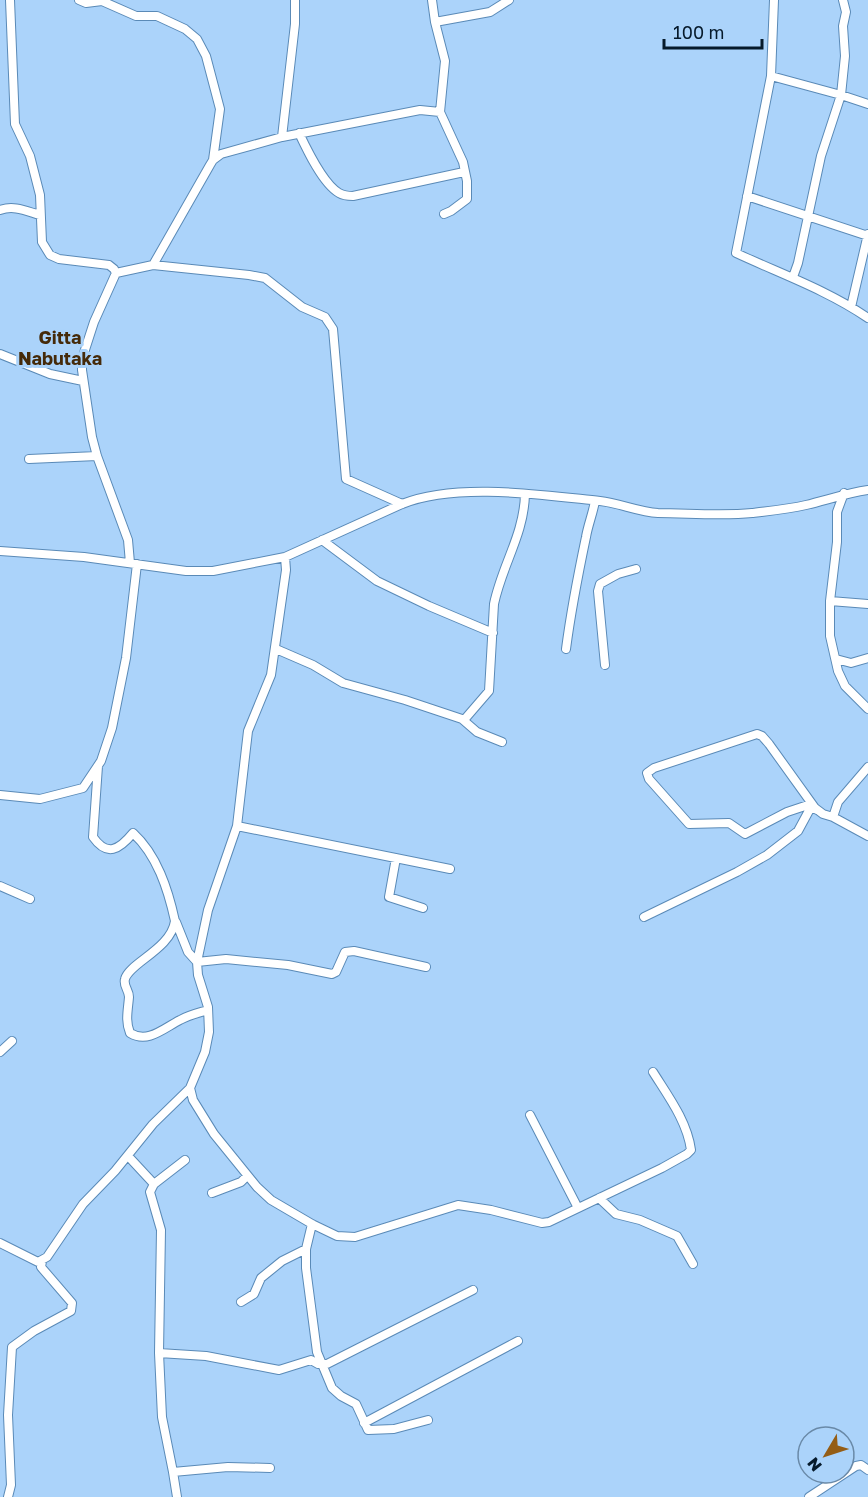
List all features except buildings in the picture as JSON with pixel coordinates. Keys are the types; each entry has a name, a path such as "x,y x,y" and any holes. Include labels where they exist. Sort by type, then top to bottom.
{"street":[{"path":"10,0 15,124 30,156 39,188 42,242 50,255 72,262 109,265 116,273"},
{"path":"79,0 86,3 102,1 136,16 157,16 185,29 196,39 206,56 220,109 213,160 153,265"},
{"path":"282,136 295,24 295,0"},
{"path":"432,0 445,61 440,112 457,146 467,181 467,198 452,211 444,214"},
{"path":"435,22 490,12 509,0"},
{"path":"774,0 771,76 736,253 793,277 868,318"},
{"path":"793,277 821,156 841,94 845,56 843,26 846,12 843,0"},
{"path":"771,76 841,94 868,104"},
{"path":"213,160 221,154 282,136 420,110 440,112"},
{"path":"299,134 318,169 332,187 342,195 353,196 464,172"},
{"path":"747,196 868,235 851,307"},
{"path":"0,210 20,208 40,215"},
{"path":"116,273 153,265 249,275 265,279 302,307 327,319 332,325 334,337 346,479 402,504"},
{"path":"83,788 98,766 112,728 124,669 134,563 126,534 97,456 83,381 82,359 102,302 116,273"},
{"path":"0,354 50,374 83,381"},
{"path":"29,459 97,456"},
{"path":"0,551 35,552 186,571 213,571 285,557 416,498 446,494 484,492 525,494 596,501 661,513 753,513 806,505 868,490"},
{"path":"464,720 489,691 497,590 520,533 525,513 525,494"},
{"path":"844,494 837,512 837,542 830,601 830,636 838,671 845,686 868,709"},
{"path":"566,649 570,613 586,534 596,501"},
{"path":"322,540 377,581 493,633"},
{"path":"8,1497 11,1485 8,1415 12,1347 25,1336 73,1308 72,1303 40,1267 42,1261 83,1204 128,1156 153,1124 190,1088 205,1052 209,1032 208,1010 198,975 197,962 208,910 237,826 248,731 269,684 286,570 285,557"},
{"path":"605,665 598,591 600,585 618,574 636,569"},
{"path":"830,601 868,604"},
{"path":"276,649 343,683 405,700 464,720 482,735 501,742"},
{"path":"836,659 851,663 868,658"},
{"path":"814,808 769,744 757,734 654,768 647,774 689,824 729,823 745,834 787,812 808,805 868,836"},
{"path":"98,766 93,837 104,849 124,844 133,833 141,840 162,878 175,921 188,952 197,962"},
{"path":"833,817 838,802 868,766"},
{"path":"0,795 40,799 83,788 96,789"},
{"path":"644,917 767,855 798,831 814,808"},
{"path":"237,826 450,869"},
{"path":"396,858 389,897 423,908"},
{"path":"0,879 3,887 30,899"},
{"path":"175,921 169,936 126,976 124,983 129,994 127,1019 130,1033 143,1038 186,1017 208,1010"},
{"path":"197,962 226,959 288,965 332,974 336,972 345,952 354,951 426,967"},
{"path":"0,1052 12,1041"},
{"path":"190,1088 193,1100 214,1134 247,1176 271,1200 338,1236 355,1237 458,1205 491,1209 542,1223 559,1218 662,1168 691,1150 689,1137 680,1117 653,1072"},
{"path":"182,1098 193,1100"},
{"path":"530,1115 578,1208"},
{"path":"128,1156 154,1184"},
{"path":"177,1497 162,1418 159,1353 161,1230 150,1192 154,1184 185,1160"},
{"path":"212,1193 241,1182 247,1176"},
{"path":"599,1198 616,1214 640,1220 677,1236 693,1264"},
{"path":"312,1224 306,1249 306,1268 313,1315 313,1336 321,1365 335,1391 356,1404 368,1430 387,1430 428,1420"},
{"path":"0,1243 31,1260 42,1261"},
{"path":"242,1302 254,1294 261,1278 282,1261 306,1249"},
{"path":"159,1353 206,1356 279,1370 311,1360 321,1365 473,1290"},
{"path":"364,1423 518,1341"},
{"path":"808,1497 856,1466 861,1465 868,1470"},
{"path":"174,1472 228,1467 270,1468"}],"district":[{"name":"Gitta Nabutaka","path":"60,348"}]}
